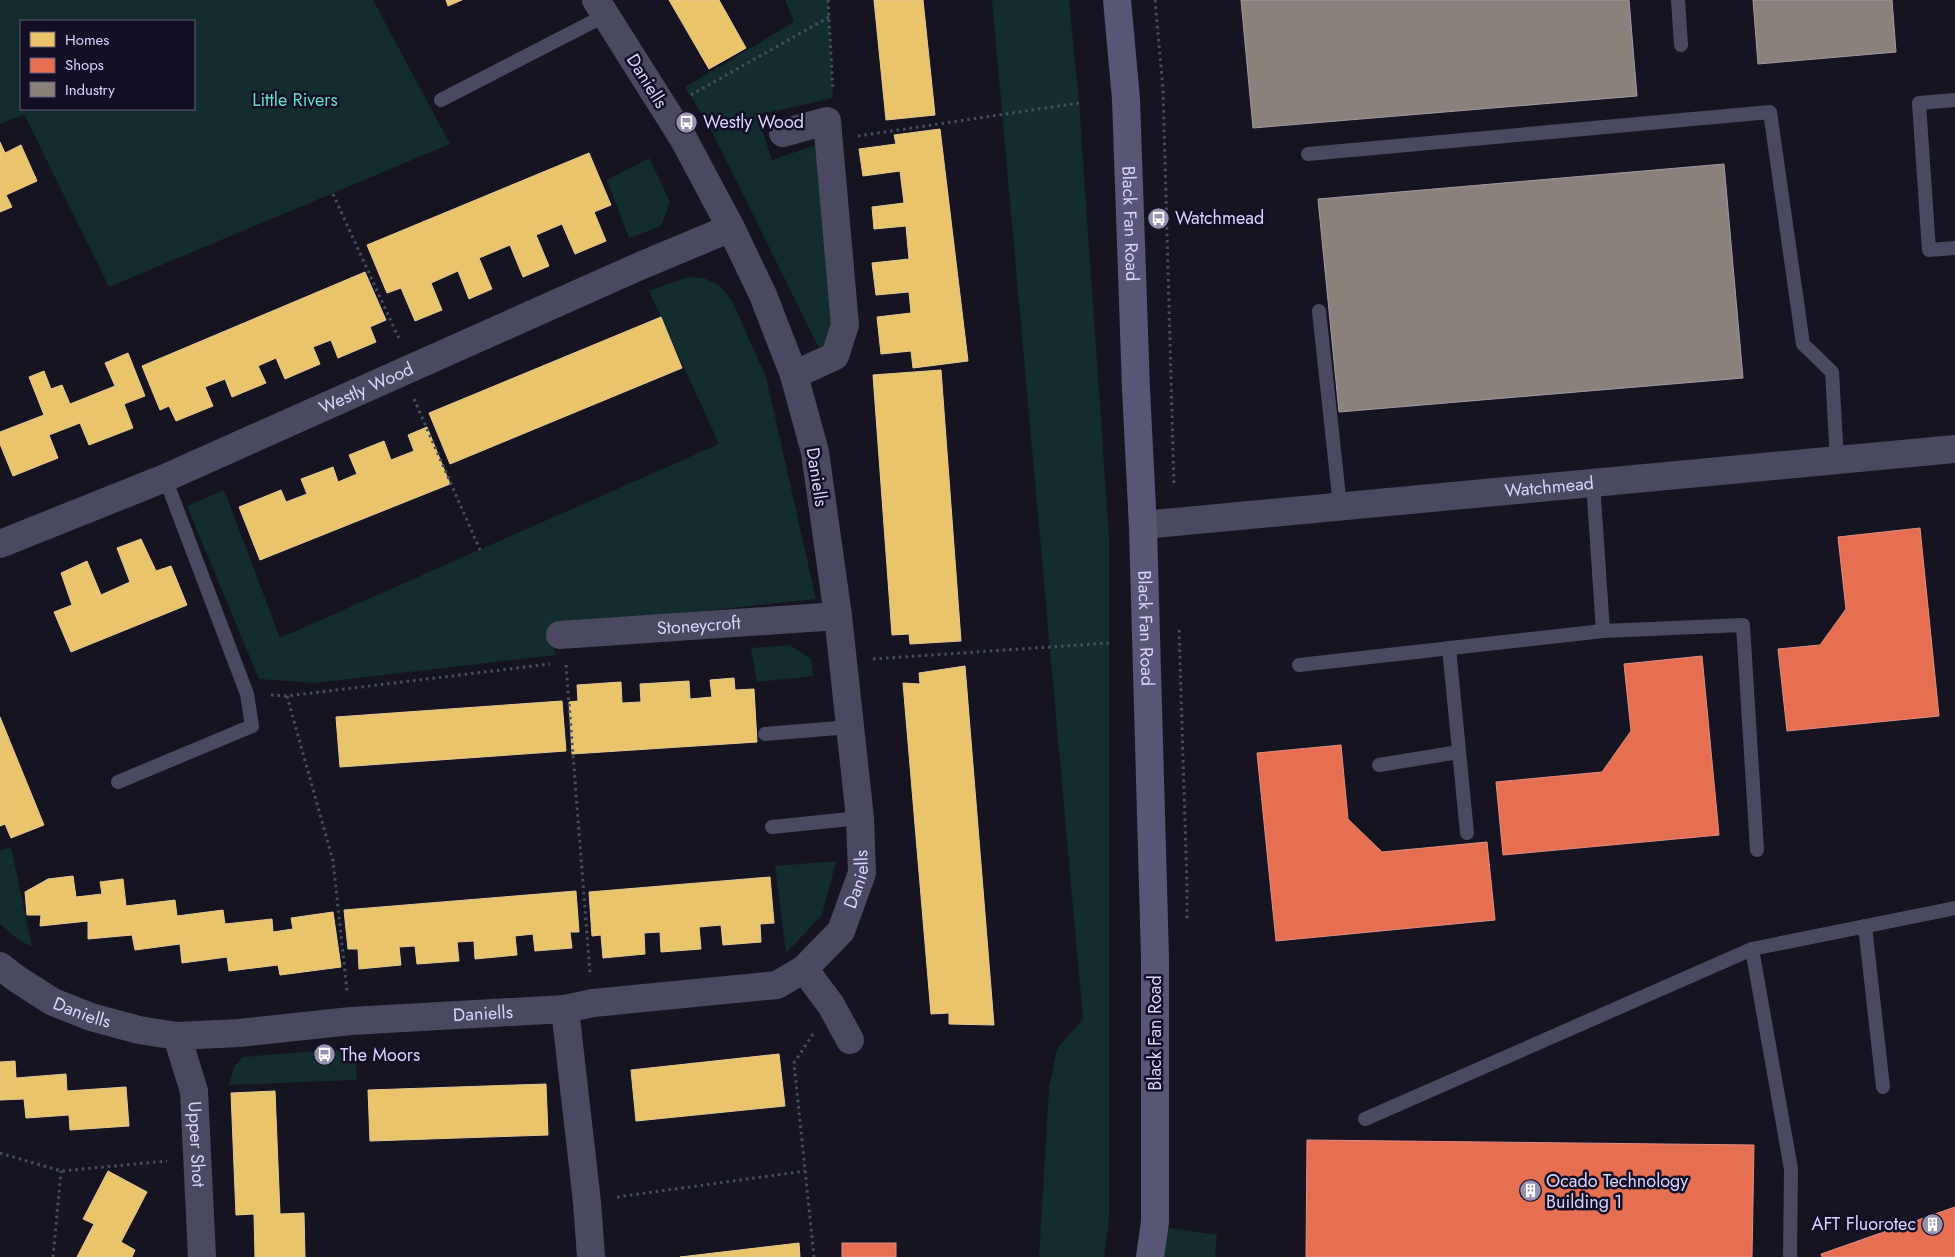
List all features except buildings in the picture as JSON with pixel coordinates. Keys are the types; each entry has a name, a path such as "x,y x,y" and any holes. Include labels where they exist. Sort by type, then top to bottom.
{"main road":[{"name":"Black Fan Road","path":"1117,0 1126,99 1143,525 1155,958 1155,1222 1150,1257"}],"street":[{"name":"Daniells","path":"0,966 17,980 53,1002 90,1017 139,1030 177,1036 351,1021 565,1009 593,1003 777,985 804,968 841,931 862,873 860,818 838,616 815,452 794,376 763,295 683,138 601,7"},
{"path":"783,132 827,131 845,325 835,356 794,376"},
{"name":"Westly Wood","path":"0,544 165,478 640,266 730,228"},
{"name":"Watchmead","path":"1143,525 1955,449"},
{"name":"Stoneycroft","path":"560,635 838,616"},
{"path":"804,968 831,1005 850,1040"},
{"path":"565,1009 587,1202 591,1257"},
{"name":"Upper Shot","path":"177,1036 194,1091 202,1257"}],"lane":[{"path":"1678,0 1681,46"},
{"path":"441,100 601,7"},
{"path":"1955,100 1919,102 1929,250 1955,248"},
{"path":"1308,154 1770,112 1803,344 1832,372 1836,460"},
{"path":"1319,311 1340,506"},
{"path":"118,782 252,726 247,694 165,478"},
{"path":"1593,483 1603,631"},
{"path":"1299,665 1603,631 1743,625 1757,850"},
{"path":"1449,648 1467,832"},
{"path":"765,734 850,727"},
{"path":"1380,765 1459,752"},
{"path":"772,827 860,818"},
{"path":"1366,1119 1752,949 1955,908"},
{"path":"1865,926 1883,1087"},
{"path":"1752,949 1791,1170 1790,1257"}],"path":[{"path":"828,0 833,98 827,131 1079,103"},
{"path":"664,110 829,17"},
{"path":"333,194 480,550"},
{"path":"560,635 565,662 593,1003"},
{"path":"842,661 1109,644"},
{"path":"351,1021 333,860 287,696 565,662"},
{"path":"814,1257 794,1063 831,1005"},
{"path":"0,1153 61,1171 197,1159"},
{"path":"53,1257 61,1171"},
{"path":"587,1202 805,1171"}],"green space":[{"name":"Little Rivers","path":"0,0 373,0 450,144 109,287 24,114 0,124"},
{"path":"785,0 828,0 833,98 757,115 772,160 827,141 836,316 825,347 818,346 709,126 685,87 794,22"},
{"path":"992,0 1069,0 1079,103 1109,536 1109,1219 1104,1257 1039,1257 1049,1089 1057,1049 1083,1019"},
{"path":"649,158 670,202 661,226 629,238 607,180"},
{"path":"688,277 704,278 721,287 732,301 766,377 816,599 550,627 555,655 314,683 259,679 187,506 224,490 280,638 719,444 649,291"},
{"path":"790,645 811,659 813,676 757,682 751,648"},
{"path":"11,847 32,947 18,939 0,924 0,851"},
{"path":"836,861 822,915 786,953 775,866"},
{"path":"355,1048 357,1080 229,1085 234,1067 243,1057"},
{"path":"1164,1227 1217,1235 1215,1257 1161,1257"}],"place":[{"name":"Westly Wood","path":"687,122"},
{"name":"Watchmead","path":"1159,218"},
{"name":"The Moors","path":"324,1055"},
{"name":"Ocado Technology Building 1","path":"1530,1191"},
{"name":"AFT Fluorotec","path":"1932,1224"}]}
